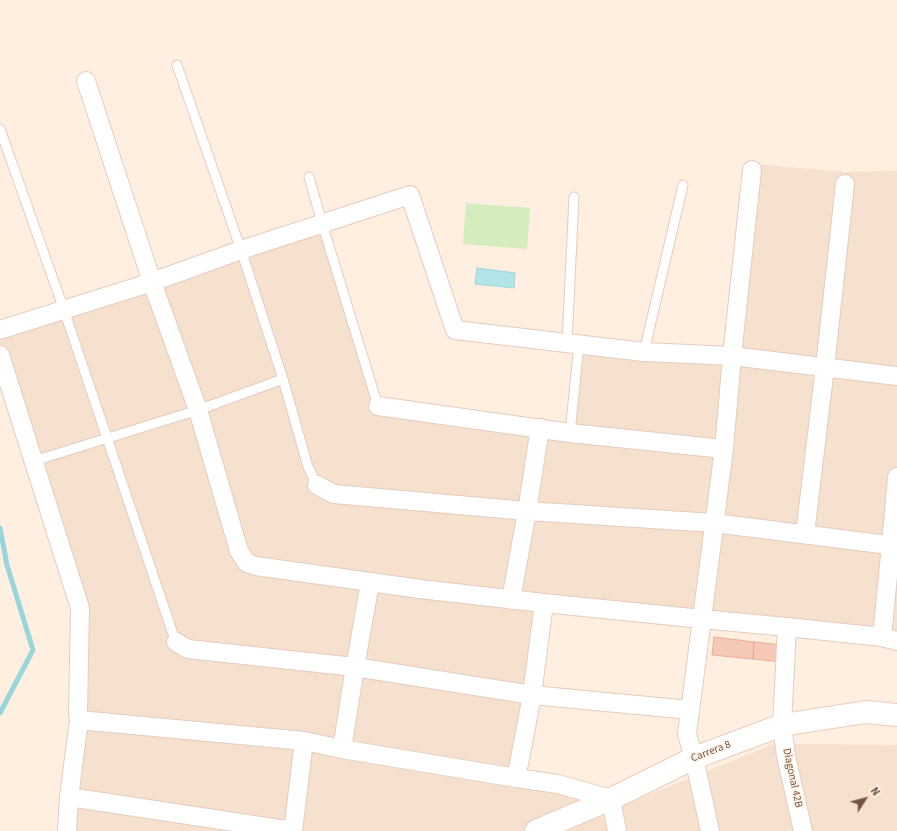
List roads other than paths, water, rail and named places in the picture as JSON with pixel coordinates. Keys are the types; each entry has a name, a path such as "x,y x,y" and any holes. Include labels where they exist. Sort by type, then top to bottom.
{"street":[{"path":"86,81 152,282 198,410 239,551 246,563 256,566 370,582 544,604 788,627 889,639 897,477"},
{"path":"710,831 694,758 687,734 724,449 732,356 752,170"},
{"path":"805,534 845,184"},
{"path":"0,330 152,282 241,250 410,195 455,330 644,352 732,356 897,376"},
{"path":"0,355 80,608 79,720 69,797 67,831"},
{"path":"378,406 570,433 724,449"},
{"path":"511,600 540,428"},
{"path":"317,485 334,494 527,511 714,523 894,546"},
{"path":"342,749 370,582"},
{"path":"516,778 532,695 544,604"},
{"name":"Diagonal 42B","path":"788,627 782,725 786,756 803,831"},
{"path":"176,642 188,649 355,667 532,695 690,710"},
{"name":"Carrera 8","path":"536,831 611,799 694,758 782,725 866,712 897,715"},
{"path":"79,720 304,740 342,749 558,784 611,799 617,831"},
{"path":"69,797 293,831 304,740"}],"lane":[{"path":"177,65 241,250 283,379 308,467 317,485"},
{"path":"0,129 64,310 176,642"},
{"path":"309,176 378,406"},
{"path":"644,352 683,185"},
{"path":"570,433 573,344 574,197"},
{"path":"34,461 198,410 283,379"}],"water":[{"path":"477,268 515,273 514,288 475,284"}],"waterway":[{"path":"0,528 7,565 33,650 0,713"}]}
